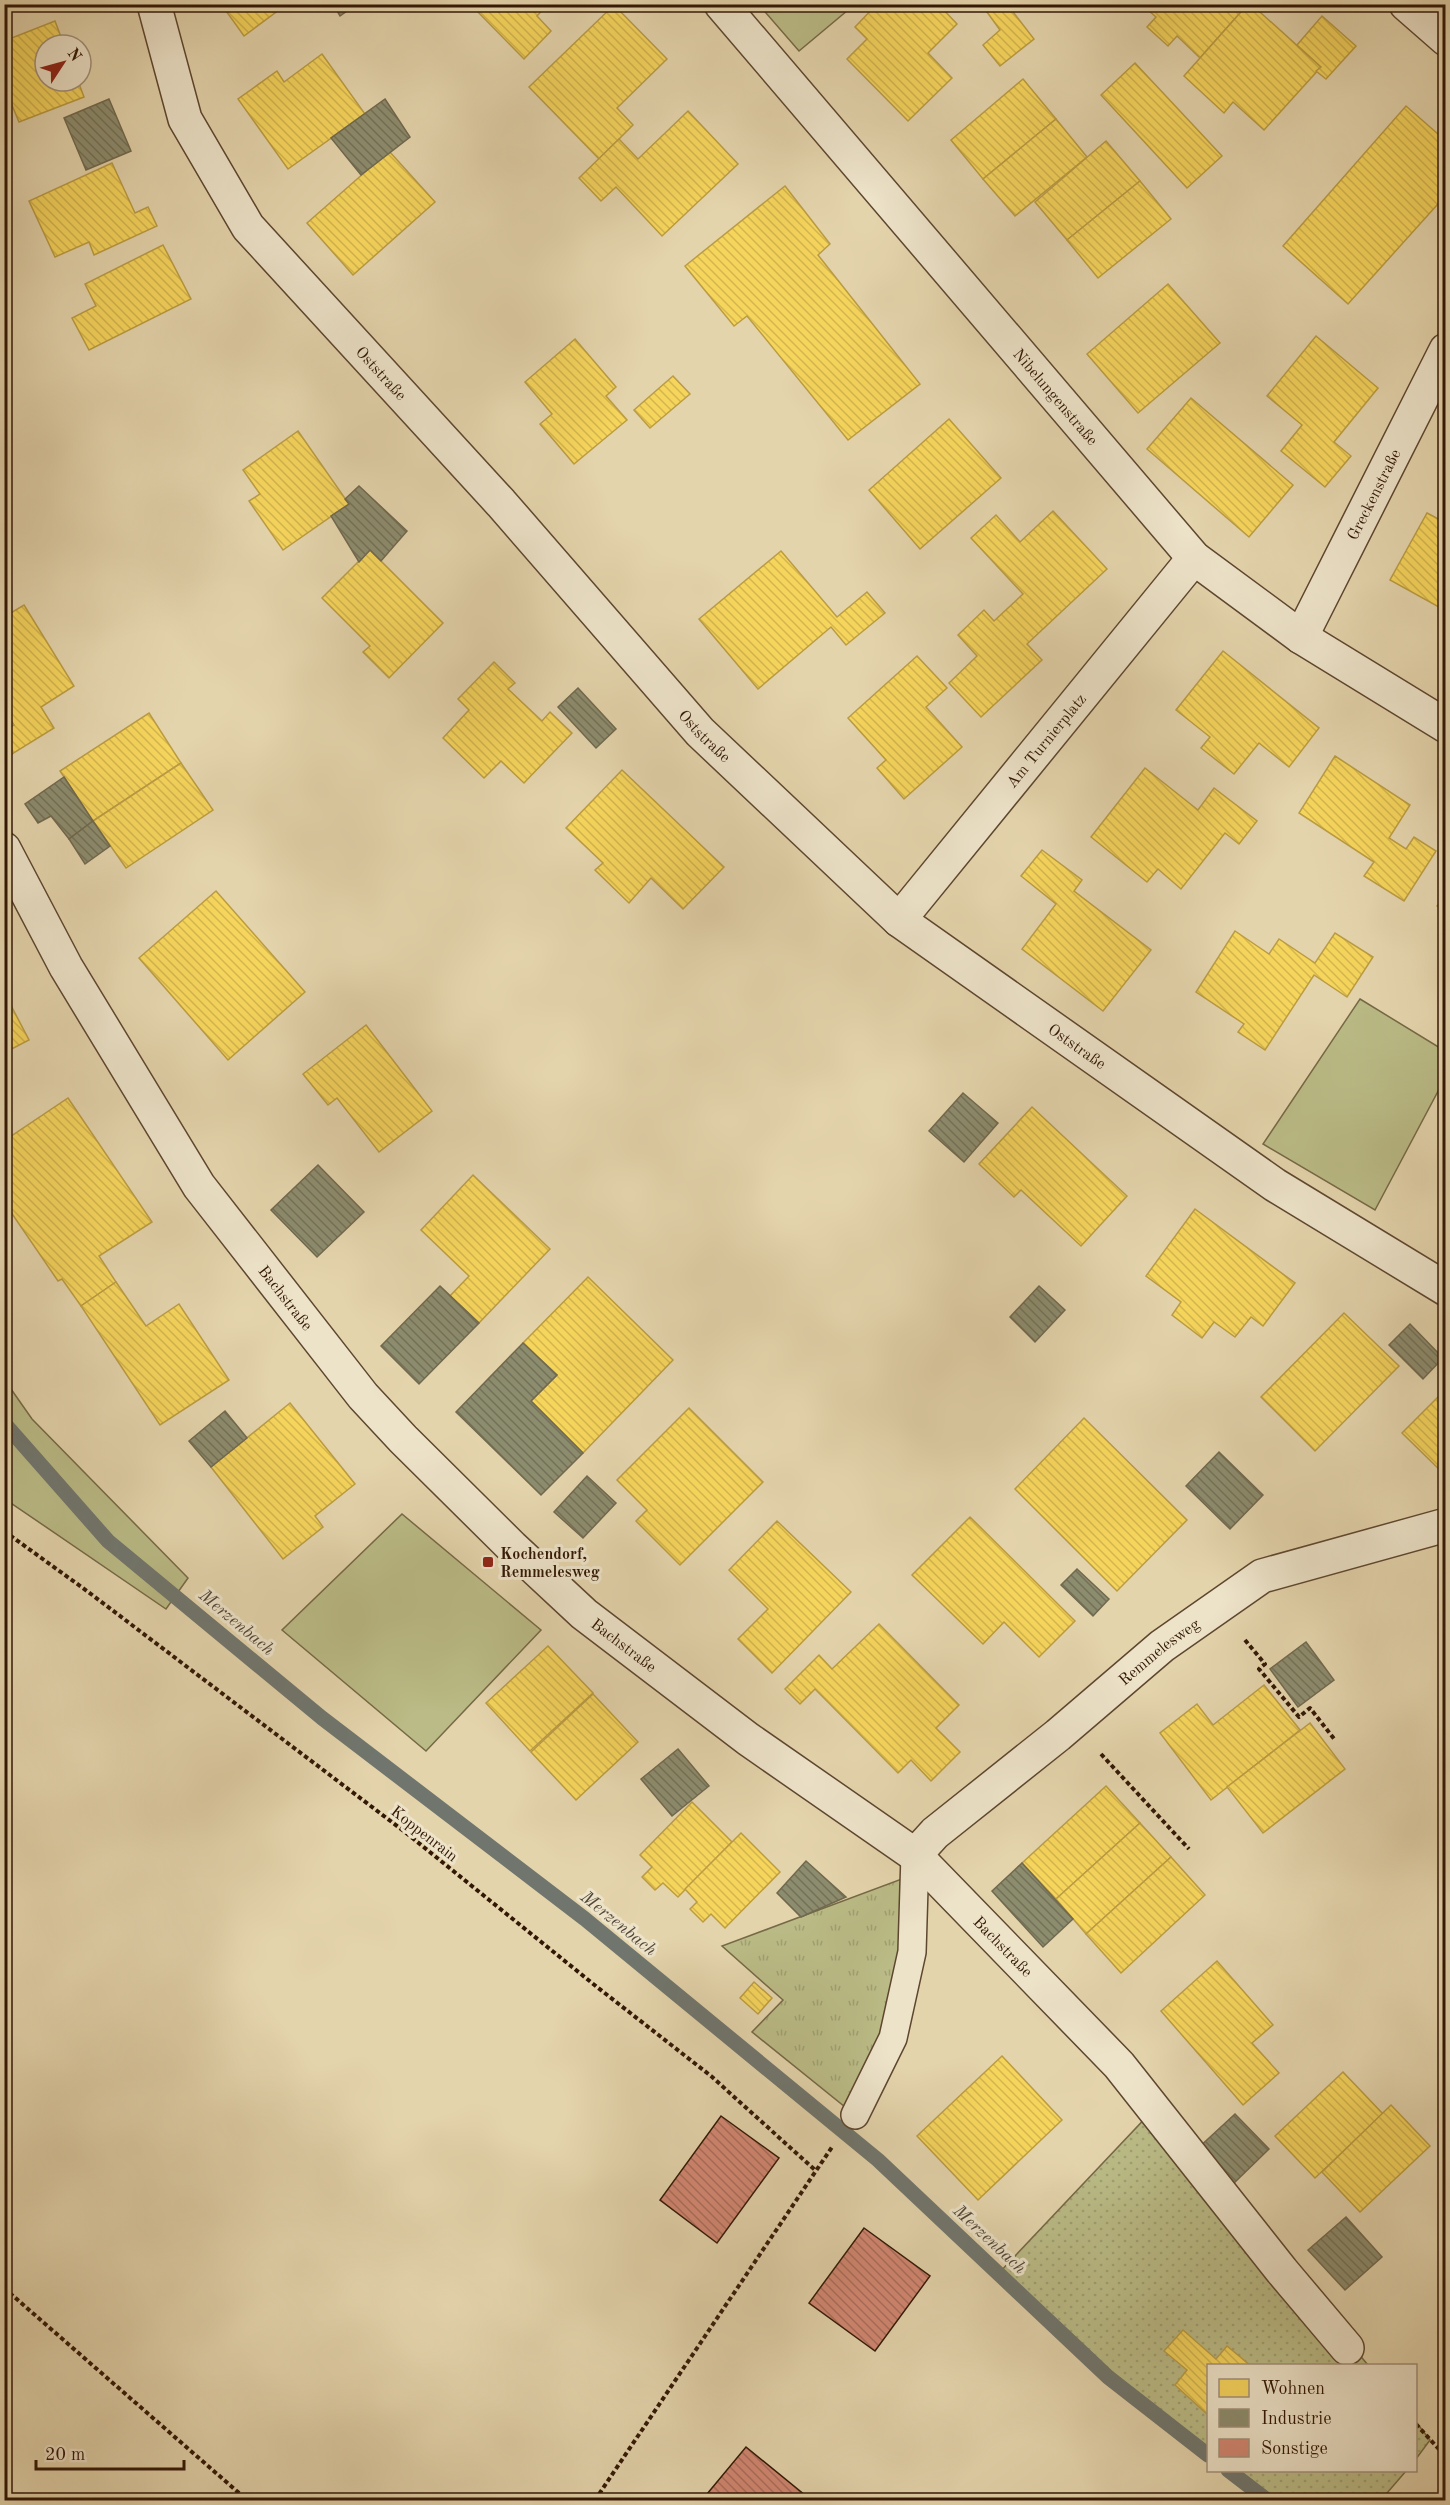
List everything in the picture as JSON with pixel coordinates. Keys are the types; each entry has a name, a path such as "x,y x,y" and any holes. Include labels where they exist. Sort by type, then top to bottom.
{"street":[{"name":"Oststraße","path":"154,4 185,119 248,227 501,503 700,732 899,920 1275,1185 1446,1289"},
{"name":"Nibelungenstraße","path":"721,4 1194,558 1301,637 1446,726"},
{"path":"1406,4 1446,39"},
{"name":"Greckenstraße","path":"1301,637 1446,350"},
{"name":"Am Turnierplatz","path":"899,920 1194,558"},
{"name":"Bachstraße","path":"4,849 66,967 199,1186 363,1396 512,1547 584,1614 748,1739 915,1855 1119,2066 1282,2271 1347,2348"},
{"name":"Remmelesweg","path":"915,1855 935,1833 1072,1723 1162,1646 1262,1576 1446,1525"}],"lane":[{"path":"855,2115 893,2038 912,1952 915,1855"}],"path":[{"name":"Koppenrain","path":"4,1531 87,1591 405,1832 711,2076 815,2170"},
{"path":"1218,1607 1265,1664 1259,1669 1299,1717 1310,1708 1335,1740"},
{"path":"1072,1723 1189,1850"},
{"path":"595,2500 830,2150"},
{"path":"4,2288 247,2500"},
{"path":"1417,2425 1446,2457"}],"green space":[{"path":"759,5 854,5 799,51"},
{"path":"1360,999 1445,1051 1445,1078 1375,1210 1263,1144"},
{"path":"4,1379 32,1419 188,1578 166,1609 5,1499"},
{"path":"402,1514 541,1630 426,1751 282,1630"},
{"path":"915,1874 912,1952 855,2115 752,2032 783,2000 722,1946"},
{"path":"1154,2109 1367,2364 1207,2364 1207,2454 1108,2377 998,2274"},
{"path":"1417,2423 1430,2440 1417,2458"},
{"path":"1229,2472 1405,2472 1381,2500 1267,2500"}],"building: Wohnen":[{"path":"221,4 287,4 244,36"},
{"path":"478,4 548,4 537,16 551,31 524,59 474,8"},
{"path":"877,4 938,4 957,24 928,53 952,78 908,121 847,59 867,39 855,27"},
{"path":"996,4 1007,4 1034,39 1000,66 983,45 1000,30 987,12"},
{"path":"1141,4 1248,4 1200,58 1177,36 1168,46 1147,27 1156,17"},
{"path":"1248,4 1251,4 1321,67 1264,130 1233,102 1224,113 1184,76"},
{"path":"614,5 667,59 617,108 633,125 599,159 529,87"},
{"path":"1322,16 1356,46 1326,79 1316,71 1321,67 1297,45"},
{"path":"55,21 60,33 33,33 33,93 82,93 84,97 19,122 4,86 4,41"},
{"path":"322,54 365,114 288,169 238,99 277,71 284,82"},
{"path":"1135,63 1222,156 1187,188 1101,95"},
{"path":"1023,79 1056,119 983,179 951,140"},
{"path":"1406,106 1446,141 1446,195 1348,304 1283,246"},
{"path":"688,111 738,164 662,236 616,187 601,201 579,178 619,139 638,159"},
{"path":"1056,119 1087,157 1015,216 983,179"},
{"path":"1106,141 1140,181 1067,240 1035,202"},
{"path":"389,151 435,202 353,275 307,223"},
{"path":"112,163 135,213 148,207 157,226 94,255 89,242 55,257 29,201"},
{"path":"1140,181 1171,219 1098,278 1067,240"},
{"path":"785,186 830,244 818,255 920,384 848,440 747,316 734,326 685,266"},
{"path":"163,245 191,299 89,350 72,318 96,306 85,284"},
{"path":"1168,284 1220,343 1138,413 1087,354"},
{"path":"1316,336 1378,388 1334,442 1351,456 1325,487 1281,451 1302,425 1267,396"},
{"path":"575,339 616,387 606,396 627,420 574,464 540,424 552,414 525,382"},
{"path":"673,376 690,394 650,428 634,410"},
{"path":"1191,398 1293,485 1249,537 1147,449"},
{"path":"949,419 1001,478 920,549 869,490"},
{"path":"298,431 349,504 283,550 249,501 260,494 243,470"},
{"path":"1446,504 1446,523 1438,519"},
{"path":"1053,511 1107,569 1027,644 1042,660 981,717 949,683 977,656 958,635 984,610 994,621 1023,594 971,538 996,515 1020,542"},
{"path":"1427,513 1446,523 1446,611 1390,580"},
{"path":"370,550 443,623 389,678 363,652 370,646 322,598"},
{"path":"781,551 837,617 867,592 885,613 846,645 831,627 758,689 699,619"},
{"path":"24,605 74,686 41,707 54,728 4,759 4,731 14,725 4,709 4,617"},
{"path":"1223,651 1319,728 1289,767 1259,743 1234,774 1201,748 1210,737 1176,710"},
{"path":"917,656 947,688 926,707 962,747 904,799 877,768 886,760 848,718"},
{"path":"494,662 515,683 508,689 542,721 550,712 572,733 524,783 501,761 484,778 443,738 469,710 458,699"},
{"path":"149,713 181,763 93,821 60,771"},
{"path":"1335,756 1410,805 1389,838 1406,849 1414,837 1436,851 1404,901 1364,876 1374,862 1299,813"},
{"path":"181,763 213,810 126,868 93,821"},
{"path":"1145,768 1198,810 1214,788 1257,821 1239,844 1225,833 1181,889 1158,869 1147,882 1091,837"},
{"path":"622,770 724,867 683,909 651,878 629,903 595,870 603,863 566,828"},
{"path":"1042,850 1082,880 1074,891 1151,950 1103,1011 1022,949 1056,904 1021,876"},
{"path":"216,891 305,992 228,1060 139,958"},
{"path":"1446,893 1446,911 1437,906"},
{"path":"1235,931 1269,954 1279,939 1315,963 1335,933 1373,957 1347,997 1314,975 1265,1050 1238,1032 1244,1024 1196,992"},
{"path":"4,992 29,1040 4,1053"},
{"path":"366,1025 432,1111 379,1152 337,1098 328,1105 303,1074"},
{"path":"68,1098 152,1222 99,1256 116,1282 81,1306 62,1279 58,1281 4,1202 4,1141"},
{"path":"1032,1107 1127,1196 1081,1246 1021,1190 1014,1197 979,1164"},
{"path":"473,1175 550,1249 479,1323 450,1296 469,1276 421,1230"},
{"path":"1195,1209 1295,1283 1263,1326 1251,1317 1235,1337 1214,1322 1202,1338 1172,1315 1181,1302 1146,1276"},
{"path":"588,1277 673,1360 583,1453 531,1401 557,1375 523,1343"},
{"path":"116,1282 146,1326 179,1304 229,1380 160,1425 81,1306"},
{"path":"1344,1313 1399,1366 1315,1451 1261,1397"},
{"path":"1446,1389 1446,1476 1402,1433"},
{"path":"290,1403 355,1484 315,1516 323,1527 283,1559 211,1467"},
{"path":"689,1408 763,1482 680,1565 636,1521 647,1510 617,1480"},
{"path":"1084,1418 1187,1520 1117,1591 1015,1489"},
{"path":"970,1517 1075,1621 1039,1657 1004,1622 983,1644 912,1575"},
{"path":"777,1521 851,1592 772,1673 738,1639 768,1609 729,1570"},
{"path":"879,1624 959,1705 936,1728 960,1752 931,1781 911,1760 898,1773 815,1689 800,1704 785,1689 819,1655 832,1669"},
{"path":"548,1646 593,1693 530,1751 486,1703"},
{"path":"1264,1685 1300,1730 1211,1800 1160,1733 1197,1704 1213,1725"},
{"path":"593,1694 638,1742 576,1800 531,1752"},
{"path":"1310,1723 1345,1769 1263,1833 1227,1787"},
{"path":"1106,1786 1140,1823 1056,1899 1022,1863"},
{"path":"692,1802 732,1842 678,1897 663,1883 655,1890 642,1877 652,1867 640,1855"},
{"path":"1140,1823 1171,1857 1086,1934 1056,1899"},
{"path":"741,1833 780,1872 725,1928 711,1914 703,1922 690,1909 697,1902 685,1889"},
{"path":"1171,1857 1205,1895 1121,1973 1086,1934"},
{"path":"1217,1961 1273,2025 1252,2043 1279,2073 1243,2105 1161,2011"},
{"path":"754,1982 772,1998 758,2014 740,1998"},
{"path":"1002,2056 1062,2120 978,2200 917,2136"},
{"path":"1343,2072 1383,2114 1315,2178 1275,2136"},
{"path":"1391,2105 1430,2146 1360,2212 1322,2172"},
{"path":"1183,2330 1216,2359 1227,2346 1249,2364 1207,2364 1207,2414 1175,2385 1187,2370 1164,2351"}],"building: Industrie":[{"path":"333,4 357,4 340,16"},
{"path":"109,99 131,151 86,170 64,118"},
{"path":"385,99 410,137 361,175 331,138"},
{"path":"359,486 407,531 381,561 370,550 359,562 331,516 349,504 345,499"},
{"path":"578,688 616,729 596,748 558,707"},
{"path":"64,777 93,821 69,839 51,816 38,823 25,804"},
{"path":"93,821 110,846 85,864 69,839"},
{"path":"963,1093 998,1123 964,1162 929,1131"},
{"path":"318,1165 364,1212 317,1257 271,1210"},
{"path":"440,1286 479,1323 419,1384 381,1346"},
{"path":"1039,1286 1065,1310 1035,1342 1010,1317"},
{"path":"1410,1324 1443,1358 1423,1379 1389,1345"},
{"path":"523,1343 557,1375 531,1401 583,1453 541,1495 456,1412"},
{"path":"225,1411 247,1438 211,1467 189,1441"},
{"path":"1219,1452 1263,1495 1230,1529 1186,1486"},
{"path":"587,1476 616,1503 583,1538 554,1512"},
{"path":"1077,1569 1109,1599 1093,1616 1061,1585"},
{"path":"1306,1642 1334,1680 1298,1707 1270,1669"},
{"path":"678,1749 709,1786 672,1816 641,1779"},
{"path":"806,1861 846,1897 801,1917 777,1893"},
{"path":"1022,1863 1073,1919 1043,1947 992,1891"},
{"path":"1235,2114 1269,2149 1231,2186 1196,2150"},
{"path":"1346,2217 1382,2257 1345,2290 1308,2250"}],"building: Sonstige":[{"path":"721,2116 779,2158 717,2243 660,2200"},
{"path":"864,2228 930,2276 875,2351 809,2303"},
{"path":"746,2447 811,2500 702,2500"}],"waterway":[{"name":"Merzenbach","path":"4,1423 108,1541 322,1718 585,1919 878,2160 1108,2377 1207,2454"},
{"name":"Merzenbach","path":"1231,2472 1267,2500"}],"place":[{"name":"Kochendorf, Remmelesweg","path":"488,1562"}]}
